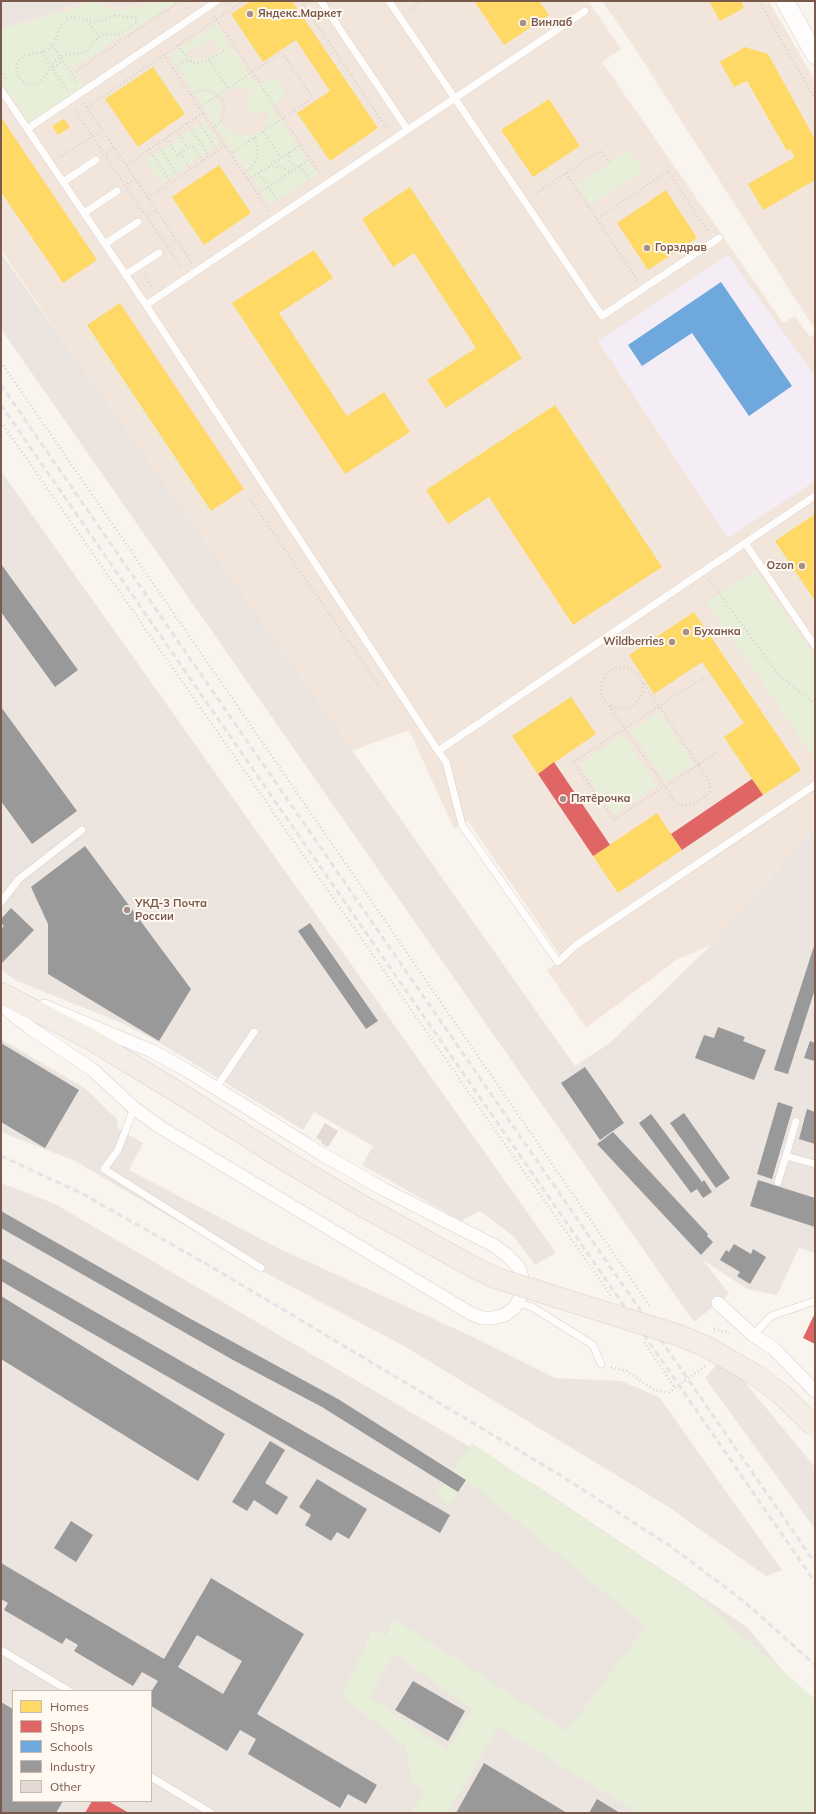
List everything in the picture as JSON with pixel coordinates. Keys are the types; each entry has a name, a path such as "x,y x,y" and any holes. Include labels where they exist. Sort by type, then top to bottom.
{"main road":[{"path":"785,1 815,55"},
{"path":"1,992 90,1039 286,1161 359,1204 474,1268 520,1287 678,1335 707,1347 757,1376 780,1394 815,1427"}],"street":[{"path":"1,992 72,1016 154,1052 188,1070 322,1154 383,1189 493,1246 516,1263 522,1274 523,1286 518,1303 515,1307 499,1317 482,1318 470,1313 160,1127 134,1108 93,1070 29,1027 1,1005"},
{"path":"718,1303 751,1333 773,1348 815,1391"}],"lane":[{"path":"27,129 217,1"},
{"path":"321,1 407,129"},
{"path":"390,1 602,316 717,240"},
{"path":"146,305 454,97 585,11"},
{"path":"1,90 146,305 446,762 462,825 558,962 576,945 815,785"},
{"path":"63,182 96,160"},
{"path":"84,213 117,191"},
{"path":"105,244 138,222"},
{"path":"126,275 158,253"},
{"path":"438,751 815,496"},
{"path":"745,543 815,646"},
{"path":"1,902 18,879 82,830"},
{"path":"216,1088 254,1032"},
{"path":"134,1108 118,1150 104,1169 262,1268"},
{"path":"778,1182 796,1122"},
{"path":"786,1156 815,1164"},
{"path":"751,1333 771,1316 815,1301"},
{"path":"518,1303 532,1306 593,1344 601,1364"},
{"path":"1,1650 67,1690"},
{"path":"152,1778 211,1813"}],"path":[{"path":"72,74 180,1"},
{"path":"87,107 244,1"},
{"path":"301,1 394,138"},
{"path":"759,1 815,99"},
{"path":"208,7 327,183"},
{"path":"115,15 122,15 136,18 138,22 122,33 104,34 99,37 85,51 60,57 50,65 43,78 38,83 26,83 20,79 17,73 16,67 19,60 28,55 42,52 52,45 61,24 66,19 74,17 90,21 100,21 115,15"},
{"path":"87,20 99,37"},
{"path":"155,43 274,218"},
{"path":"173,69 182,62 203,62 209,60 233,44"},
{"path":"52,45 72,74 78,94"},
{"path":"178,45 192,61"},
{"path":"42,52 52,68 78,94 197,270"},
{"path":"199,108 282,52 312,98 230,154"},
{"path":"182,62 184,53"},
{"path":"209,60 228,88"},
{"path":"52,68 63,61"},
{"path":"191,95 201,90 213,92 218,95 224,104 224,116 218,125 213,128"},
{"path":"74,109 187,277"},
{"path":"126,165 203,113"},
{"path":"196,118 218,151"},
{"path":"187,124 209,156"},
{"path":"51,164 102,130"},
{"path":"176,131 188,148"},
{"path":"263,131 281,158"},
{"path":"166,138 177,155 192,145 203,161"},
{"path":"244,174 253,167 257,157 257,144 254,138"},
{"path":"157,144 179,177"},
{"path":"248,180 301,145"},
{"path":"148,198 225,146"},
{"path":"149,149 171,182"},
{"path":"525,201 601,150 609,163"},
{"path":"290,152 290,162 300,166 311,182"},
{"path":"180,153 191,169"},
{"path":"258,194 310,159"},
{"path":"266,168 280,167 291,172"},
{"path":"596,219 668,171 717,240"},
{"path":"259,173 279,203"},
{"path":"566,174 643,289"},
{"path":"1,362 654,1312"},
{"path":"1,422 612,1296"},
{"path":"250,499 380,687"},
{"path":"708,577 777,674 815,704"},
{"path":"622,667 629,668 635,672 659,706 710,784 710,792 703,799 693,804 683,806 676,803 664,787 606,702 601,689 602,682 609,671 622,667"},
{"path":"703,678 573,762 614,819 717,752"},
{"path":"606,702 618,709 632,707 642,697 643,683"},
{"path":"713,1329 728,1334 751,1333"},
{"path":"639,1336 675,1388"},
{"path":"601,1364 627,1372 654,1390 669,1392 687,1380"}],"shaded area":[{"path":"1,1 87,1 1,29"},
{"path":"87,1 100,1 118,8 154,1 588,1 621,49 602,62 783,323 795,316 810,337 815,334 815,827 710,946 678,959 586,1028 547,970 563,959 468,821 454,829 409,730 346,753 1,250 1,29"},
{"path":"100,1 154,1 118,8"},
{"path":"602,1 769,1 815,81 815,324 812,325 632,44"},
{"path":"1,253 575,1066 610,1043 710,946 815,827 815,1253 799,1248 777,1295 747,1289 703,1260 729,1294 694,1322 1,329"},
{"path":"728,255 812,372 815,371 815,481 728,538 598,341"},
{"path":"1,471 556,1253 535,1265 514,1237 480,1211 461,1221 362,1165 373,1146 314,1112 303,1130 160,1043 122,1023 17,981 1,970"},
{"path":"1,1039 86,1089 118,1120 117,1128 143,1143 129,1170 278,1248 473,1337 555,1378 621,1381 659,1397 782,1570 766,1576 667,1506 404,1346 264,1272 75,1161 1,1132"},
{"path":"1,1183 55,1204 537,1486 747,1627 815,1710 815,1813 1,1813"},
{"path":"724,1357 815,1467 815,1529 705,1378"}],"green space":[{"path":"169,1 177,1 72,69 85,85 30,122 1,82 1,30 95,2 116,11"},
{"path":"216,24 257,86 270,80 277,80 283,85 284,97 272,108 317,174 270,205 169,56","holes":["208,39 214,40 221,50 203,60 194,60 186,53 191,49 200,48","233,87 241,89 251,87 252,90 248,94 247,98 248,108 257,113 267,111 270,116 266,121 265,128 252,137 247,132 241,136 238,136 233,132 232,128 226,130 218,118 221,107 217,97"]},
{"path":"204,121 220,144 162,183 146,160"},
{"path":"629,150 643,170 591,205 577,185"},
{"path":"755,570 815,657 815,759 707,602"},
{"path":"659,712 693,764 665,782 631,731"},
{"path":"623,735 657,786 614,814 580,764"},
{"path":"472,1443 691,1591 815,1699 815,1813 638,1813 498,1727 448,1813 410,1813 425,1793 412,1781 405,1746 362,1712 366,1704 361,1712 341,1696 373,1629 386,1636 394,1619 567,1731 646,1626 468,1481 448,1506 436,1495","holes":["394,1653 471,1709 447,1750 370,1697"]}],"building: Homes":[{"path":"251,1 292,1 378,128 330,161 297,113 330,91 296,40 263,62 231,14"},
{"path":"474,1 539,1 549,15 504,45"},
{"path":"709,1 741,1 744,8 720,21"},
{"path":"745,47 768,54 815,139 815,180 763,210 748,184 795,157 790,149 787,151 747,81 734,87 720,62"},
{"path":"153,67 185,114 138,147 105,99"},
{"path":"549,99 580,146 533,177 501,130"},
{"path":"1,117 97,260 63,283 1,192"},
{"path":"64,119 70,127 58,135 52,126"},
{"path":"219,165 251,213 204,245 172,197"},
{"path":"410,187 522,358 446,408 427,380 476,348 414,253 393,267 362,219"},
{"path":"666,190 697,238 648,270 617,223"},
{"path":"314,250 333,278 279,313 347,416 384,392 410,432 345,474 232,303"},
{"path":"120,303 244,489 211,511 87,325"},
{"path":"555,405 662,567 573,625 489,497 448,524 426,490"},
{"path":"815,514 815,601 775,541"},
{"path":"694,612 801,770 763,795 724,737 744,723 702,662 654,694 629,655"},
{"path":"571,697 596,734 538,774 512,736"},
{"path":"657,813 682,850 618,893 593,856"}],"building: Shops":[{"path":"554,762 610,845 593,856 538,774"},
{"path":"752,779 763,795 682,850 671,834"},
{"path":"815,1313 815,1344 803,1338"},
{"path":"91,1802 110,1802 129,1813 85,1813"}],"building: Schools":[{"path":"721,282 792,386 749,416 692,333 642,366 628,345"}],"building: Industry":[{"path":"1,564 78,670 55,687 1,612"},
{"path":"1,707 77,811 32,844 1,801"},
{"path":"85,846 191,989 159,1041 48,974 48,924 31,887"},
{"path":"11,908 34,930 1,964 1,929 4,926 1,923 1,919"},
{"path":"310,923 378,1021 366,1029 298,931"},
{"path":"815,943 815,989 788,1074 774,1070"},
{"path":"718,1027 745,1037 743,1041 766,1050 754,1080 695,1058 704,1035 714,1038"},
{"path":"810,1041 815,1043 815,1061 804,1058"},
{"path":"1,1043 79,1090 45,1148 1,1122"},
{"path":"585,1067 624,1123 600,1140 561,1083"},
{"path":"778,1102 793,1107 772,1179 757,1174"},
{"path":"807,1109 815,1112 815,1144 799,1139"},
{"path":"684,1113 730,1178 716,1188 670,1123"},
{"path":"651,1114 702,1182 704,1180 712,1192 703,1198 697,1189 691,1193 639,1123"},
{"path":"613,1132 708,1234 707,1236 713,1242 701,1255 597,1144"},
{"path":"758,1180 815,1198 815,1227 750,1206"},
{"path":"1,1211 189,1318 338,1399 466,1480 458,1492 322,1407 233,1360 1,1228"},
{"path":"734,1244 751,1254 753,1249 766,1257 750,1284 737,1276 740,1272 720,1260 726,1250 729,1252"},
{"path":"1,1258 450,1515 440,1533 1,1281"},
{"path":"1,1296 225,1434 198,1481 1,1359"},
{"path":"270,1441 285,1450 265,1483 288,1497 277,1515 254,1500 247,1511 232,1502"},
{"path":"317,1479 367,1509 349,1539 337,1532 331,1541 305,1525 311,1515 299,1507"},
{"path":"71,1521 93,1535 76,1562 54,1548"},
{"path":"1,1563 164,1659 211,1578 304,1634 257,1714 377,1785 366,1804 348,1794 340,1808 248,1754 256,1739 240,1730 227,1751 152,1707 152,1690 158,1681 142,1672 133,1686 74,1651 78,1645 66,1638 62,1644 4,1610 8,1603 1,1599","holes":["197,1635 242,1661 223,1694 178,1667"]},
{"path":"413,1681 465,1711 448,1741 395,1710"},
{"path":"1,1702 12,1708 12,1802 62,1802 56,1813 1,1813"},
{"path":"484,1763 567,1813 456,1813"},
{"path":"597,1799 620,1813 589,1813"}],"building: Other":[{"path":"325,1123 338,1131 328,1147 316,1138"}],"railway":[{"path":"1,385 815,1563"},
{"path":"1,405 815,1582"},
{"path":"1,1156 81,1193 210,1266 560,1475 670,1546 746,1603 815,1665"}],"place":[{"name":"Яндекс.Маркет","path":"250,14"},
{"name":"Винлаб","path":"523,23"},
{"name":"Горздрав","path":"647,248"},
{"name":"Ozon","path":"802,566"},
{"name":"Буханка","path":"686,632"},
{"name":"Wildberries","path":"672,642"},
{"name":"Пятёрочка","path":"563,799"},
{"name":"УКД-3 Почта России","path":"127,910"}]}
